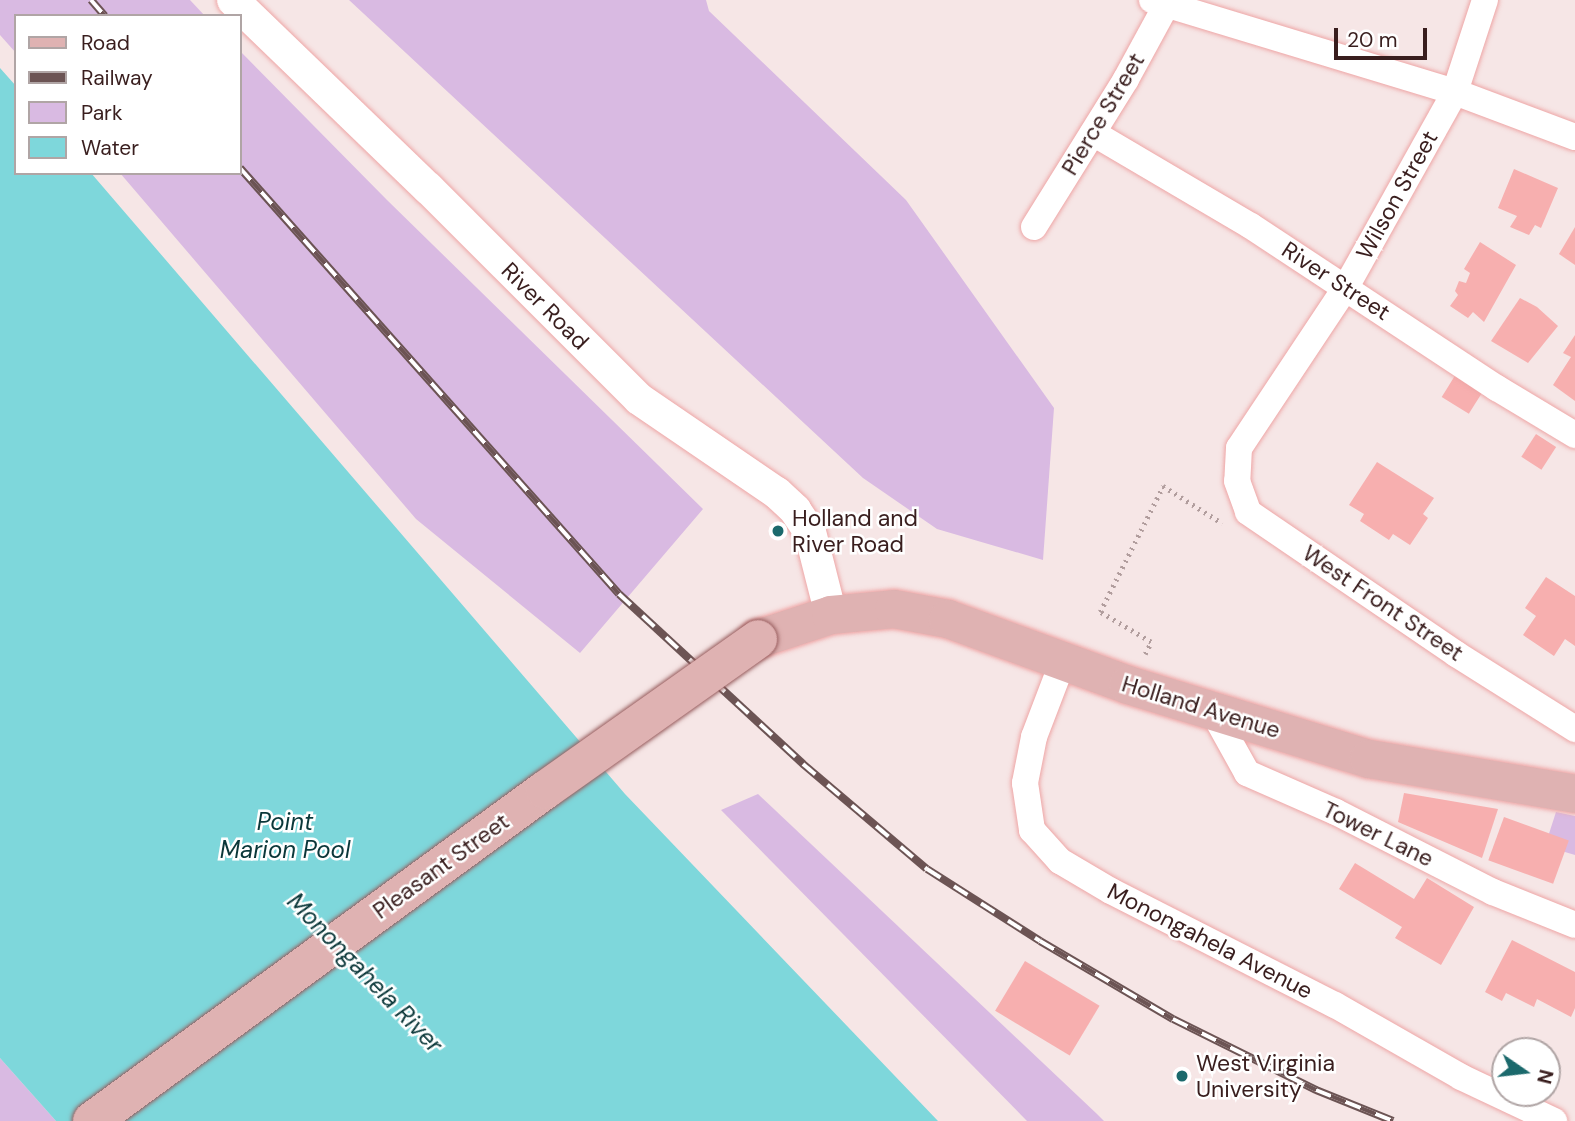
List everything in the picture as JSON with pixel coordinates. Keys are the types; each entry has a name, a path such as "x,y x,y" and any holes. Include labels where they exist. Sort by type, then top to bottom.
{"main road":[{"name":"Holland Avenue","path":"831,615 894,610 948,619 1128,685 1369,759 1575,794"},
{"name":"Pleasant Street","path":"92,1121 545,790 758,639 831,615"}],"street":[{"name":"River Road","path":"233,0 639,399 769,487 795,510 810,532 831,615"},
{"name":"Wilson Street","path":"1248,512 1237,481 1239,449 1346,287 1455,92 1485,0"},
{"path":"1163,2 1455,92 1575,138"},
{"name":"Pierce Street","path":"1034,227 1093,133 1163,2"},
{"name":"River Street","path":"1093,133 1251,226 1497,388 1575,435"},
{"name":"West Front Street","path":"1248,512 1456,654 1575,729"},
{"name":"Monongahela Avenue","path":"1063,661 1034,737 1025,783 1032,830 1059,861 1111,891 1335,1005 1461,1077 1554,1121"},
{"name":"Tower Lane","path":"1212,710 1247,773 1336,813 1493,892 1575,925"}],"path":[{"path":"1128,685 1151,642 1100,612 1163,486 1234,531 1248,512"}],"green space":[{"path":"0,0 190,0 203,14 14,14 14,51 0,35"},
{"path":"349,0 706,0 709,11 906,200 1054,408 1043,560 937,529 863,478"},
{"path":"242,53 387,200 703,509 580,653 416,519 122,175 242,175"},
{"path":"758,794 1104,1121 1027,1121 721,810"},
{"path":"1556,812 1575,816 1575,855 1545,846"},
{"path":"0,1058 56,1121 0,1121"}],"water":[{"name":"Point Marion Pool","path":"0,68 14,84 14,175 93,175 625,794 938,1121 56,1121 0,1058"}],"building":[{"path":"1514,169 1558,188 1541,228 1535,225 1529,235 1510,227 1517,216 1498,208"},
{"path":"1575,227 1575,265 1559,254"},
{"path":"1480,242 1516,265 1484,322 1473,312 1468,318 1450,306 1458,295 1455,291 1459,281 1466,283 1470,273 1464,269"},
{"path":"1520,298 1537,307 1558,326 1528,363 1491,341"},
{"path":"1575,335 1575,401 1553,385 1571,357 1563,353"},
{"path":"1456,374 1483,391 1469,414 1442,397"},
{"path":"1536,434 1556,447 1541,470 1521,457"},
{"path":"1377,462 1434,498 1423,514 1428,518 1410,545 1393,534 1389,540 1360,521 1364,514 1349,505"},
{"path":"1546,577 1575,596 1575,646 1565,639 1554,656 1523,635 1536,616 1525,608"},
{"path":"1404,793 1498,809 1482,858 1398,822"},
{"path":"1504,817 1569,841 1553,884 1488,860"},
{"path":"1355,863 1414,899 1427,878 1474,907 1441,965 1395,938 1402,927 1339,889"},
{"path":"1512,940 1575,972 1575,1008 1571,1017 1537,999 1534,1007 1506,993 1502,1001 1485,992"},
{"path":"1025,961 1100,1006 1070,1056 995,1011"}],"railway":[{"path":"91,0 103,14"},
{"path":"242,170 619,594 803,764 927,869 1040,941 1173,1019 1316,1090 1393,1121"}],"place":[{"name":"Holland and River Road","path":"778,531"},
{"name":"West Virginia University","path":"1182,1076"}],"water label":[{"name":"Monongahela River","path":"365,973"}]}
